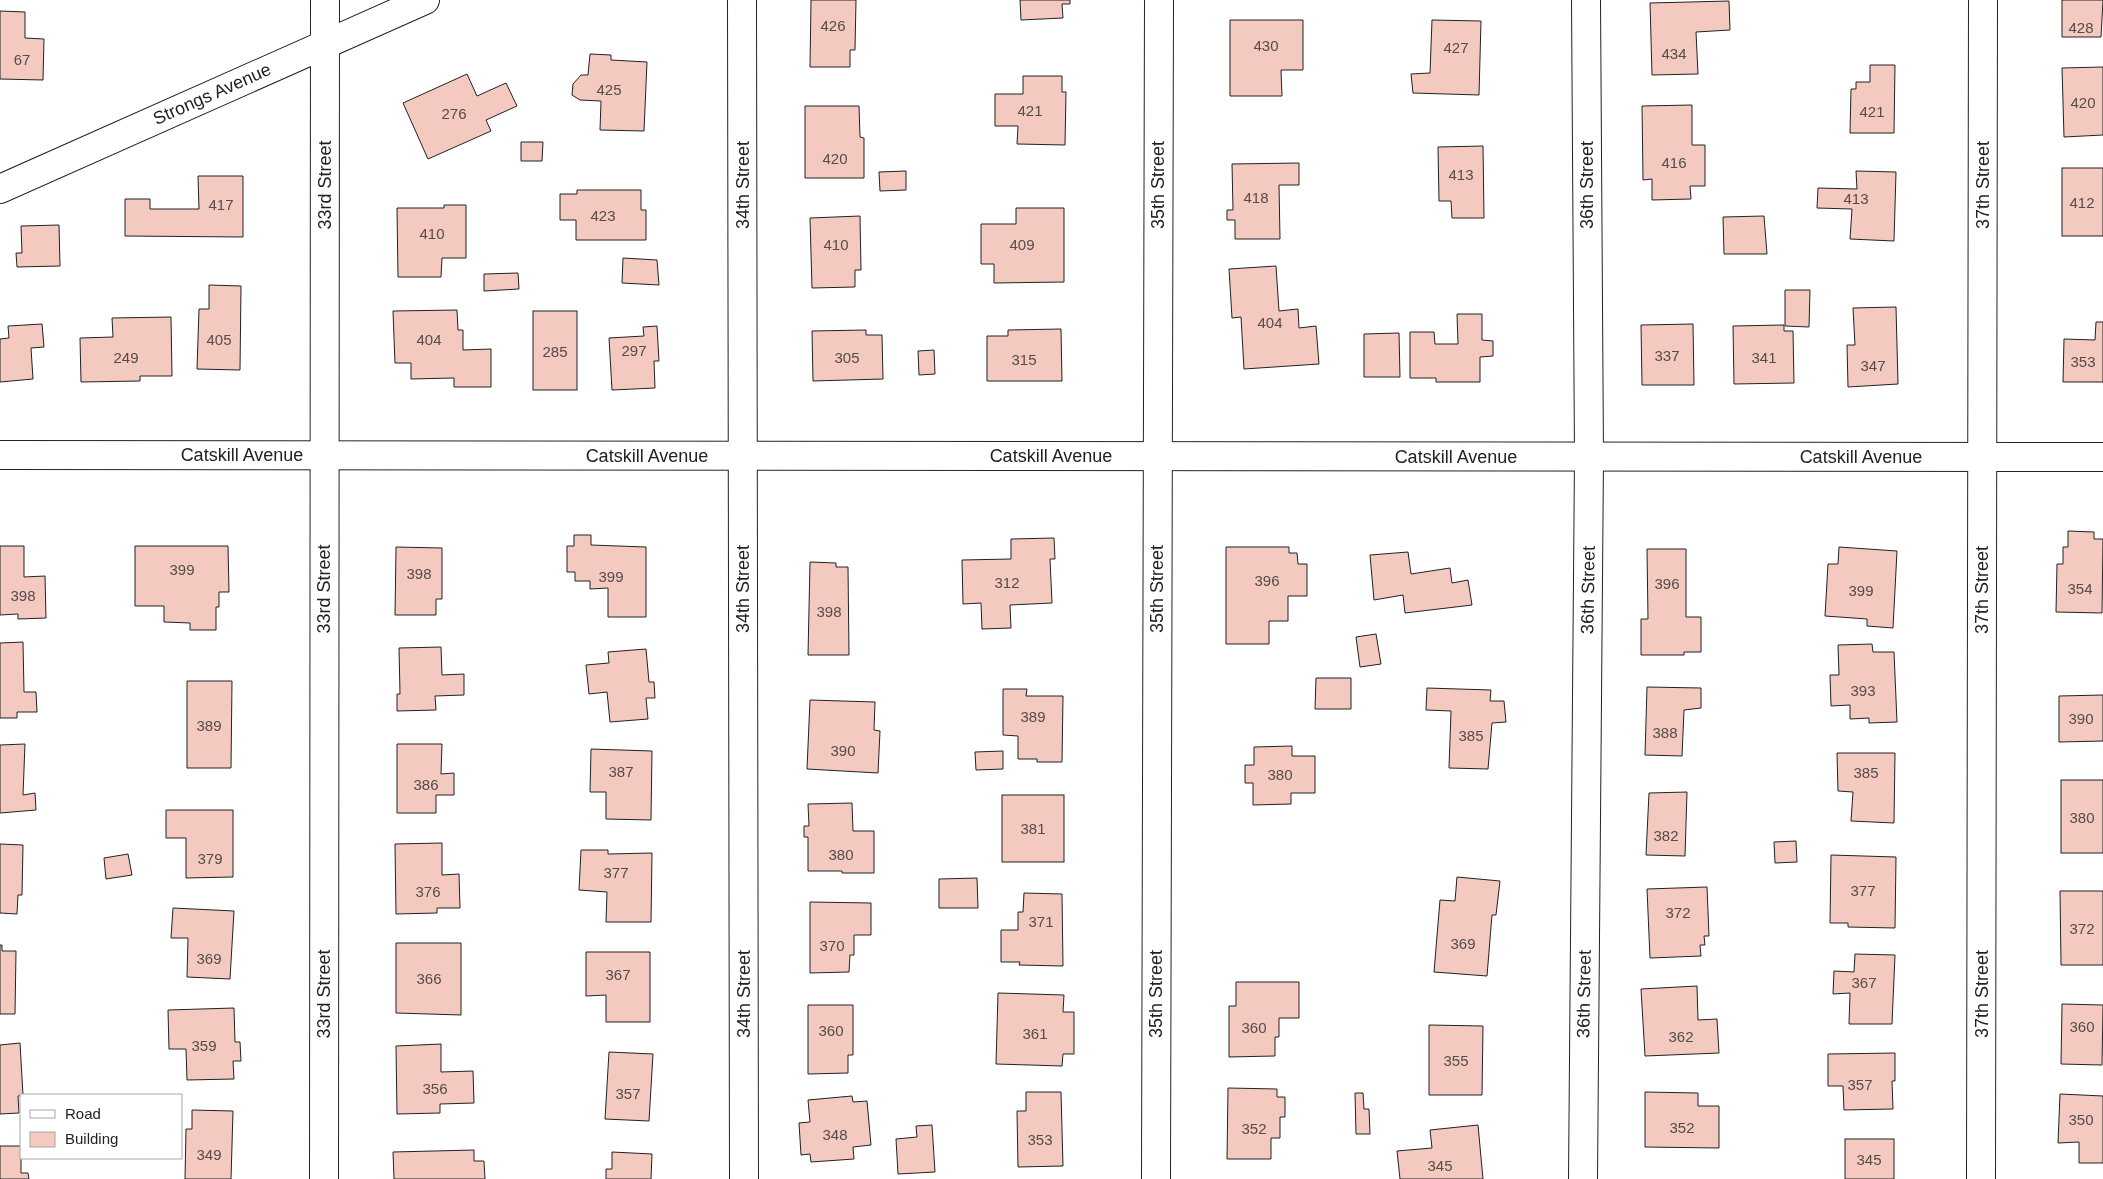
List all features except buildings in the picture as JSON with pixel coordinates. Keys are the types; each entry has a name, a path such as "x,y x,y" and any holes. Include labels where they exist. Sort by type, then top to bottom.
{"street":[{"name":"33rd Street","path":"324,1179 325,0"},
{"name":"Strongs Avenue","path":"0,189 425,0"},
{"name":"34th Street","path":"742,0 744,1179"},
{"name":"35th Street","path":"1156,1179 1159,0"},
{"name":"36th Street","path":"1582,1179 1589,457 1586,0"},
{"name":"37th Street","path":"1981,1179 1983,0"},
{"name":"Catskill Avenue","path":"0,455 2103,457"}]}
